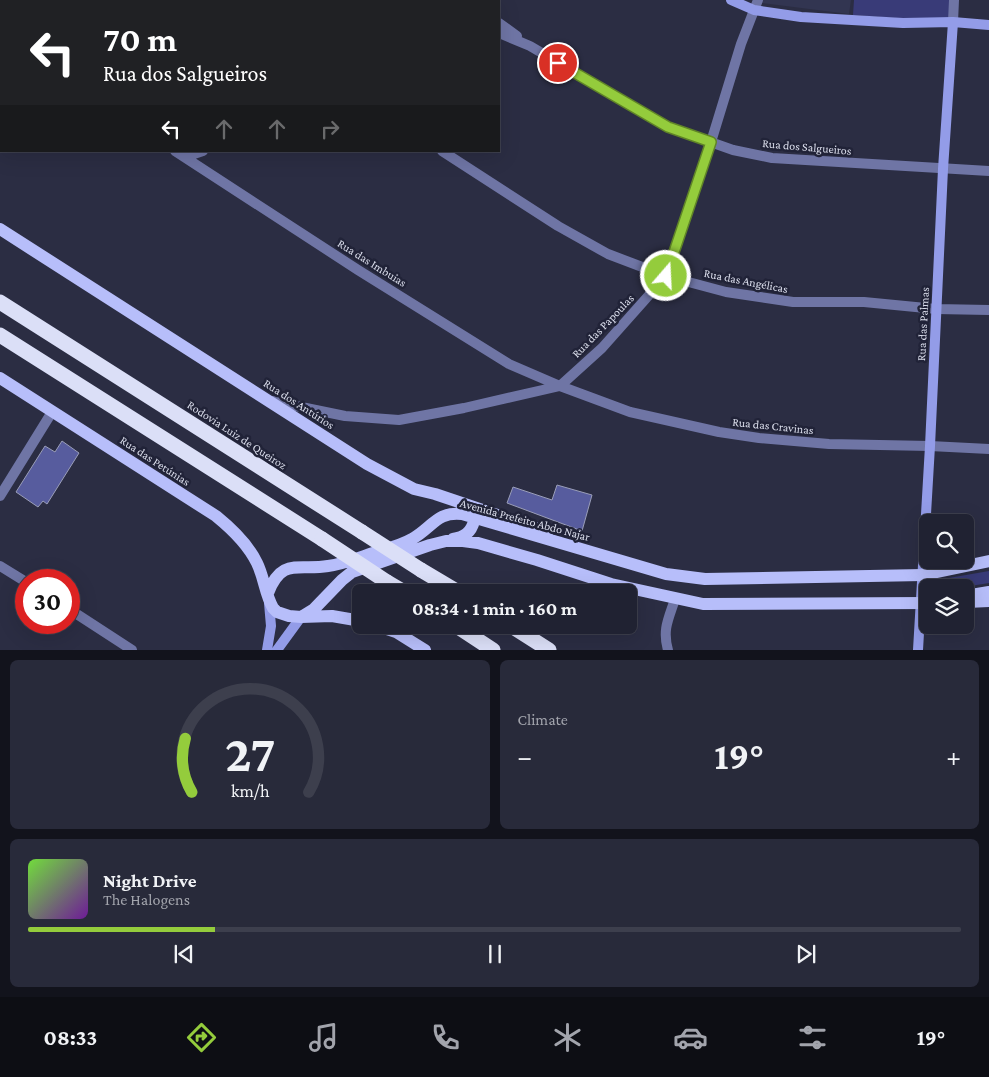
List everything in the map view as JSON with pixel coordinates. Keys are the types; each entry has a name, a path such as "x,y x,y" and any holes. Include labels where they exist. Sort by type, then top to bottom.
{"highway":[{"name":"Rodovia Luiz de Queiroz","path":"0,302 445,584"},
{"path":"0,335 390,584"},
{"path":"469,634 493,650"},
{"path":"524,634 549,650"}],"main road":[{"path":"731,0 801,18 903,23 953,22 989,25"},
{"name":"Rua das Palmas","path":"923,579 936,308 953,22"},
{"name":"Rua dos Antúrios","path":"0,228 367,464 398,481 414,489 574,540 606,557"},
{"name":"Rua das Petúnias","path":"0,378 216,516 234,531 248,547 257,564 269,597"},
{"path":"277,650 301,617 314,609 336,585 352,572 378,562 464,537 469,533 474,521 464,507 454,501"},
{"name":"Avenida Prefeito Abdo Najar","path":"269,597 273,580 290,568 302,566 321,568 336,565 402,544 423,532 438,518 450,514 462,514 666,574 705,579 923,575 989,561"},
{"path":"446,541 478,543 611,584 703,604 919,604"},
{"path":"974,594 989,592"},
{"path":"269,597 277,612 289,616 332,616 352,619"},
{"path":"267,650 272,626 269,597"},
{"path":"974,602 989,602"},
{"path":"399,634 425,650"},
{"name":"Rua das Palmas","path":"918,650 920,634"}],"street":[{"name":"Rua das Palmas","path":"953,22 954,0"},
{"name":"Rua das Papoulas","path":"269,401 345,416 399,420 464,408 560,386 602,348 666,276 711,142 741,44 756,5"},
{"name":"Rua dos Salgueiros","path":"500,23 530,46 668,127 733,150 772,158 989,171"},
{"name":"Rua dos Salgueiros","path":"500,33 530,46"},
{"name":"Rua das Imbuias","path":"176,152 358,270 509,364 560,386"},
{"path":"185,158 200,152"},
{"name":"Rua das Angélicas","path":"444,152 558,226 608,254 666,276 726,292 792,302 864,302 989,310"},
{"name":"Rua das Cravinas","path":"560,386 630,412 719,432 829,444 989,449"},
{"path":"0,496 52,412"},
{"path":"0,566 15,575"},
{"path":"668,650 664,637 675,599"},
{"path":"80,616 132,650"}],"shaded area":[{"path":"763,0 851,0 849,14 762,3"},
{"path":"854,0 952,0 953,22 853,15"},
{"path":"989,571 989,583 974,585 974,579 943,579"}],"building":[{"path":"62,441 79,453 47,504 43,501 38,507 16,492 45,446 55,452"},
{"path":"557,485 592,495 582,531 507,503 513,487 552,500"}],"route":[{"path":"558,63 668,127 711,142 666,276"}]}
